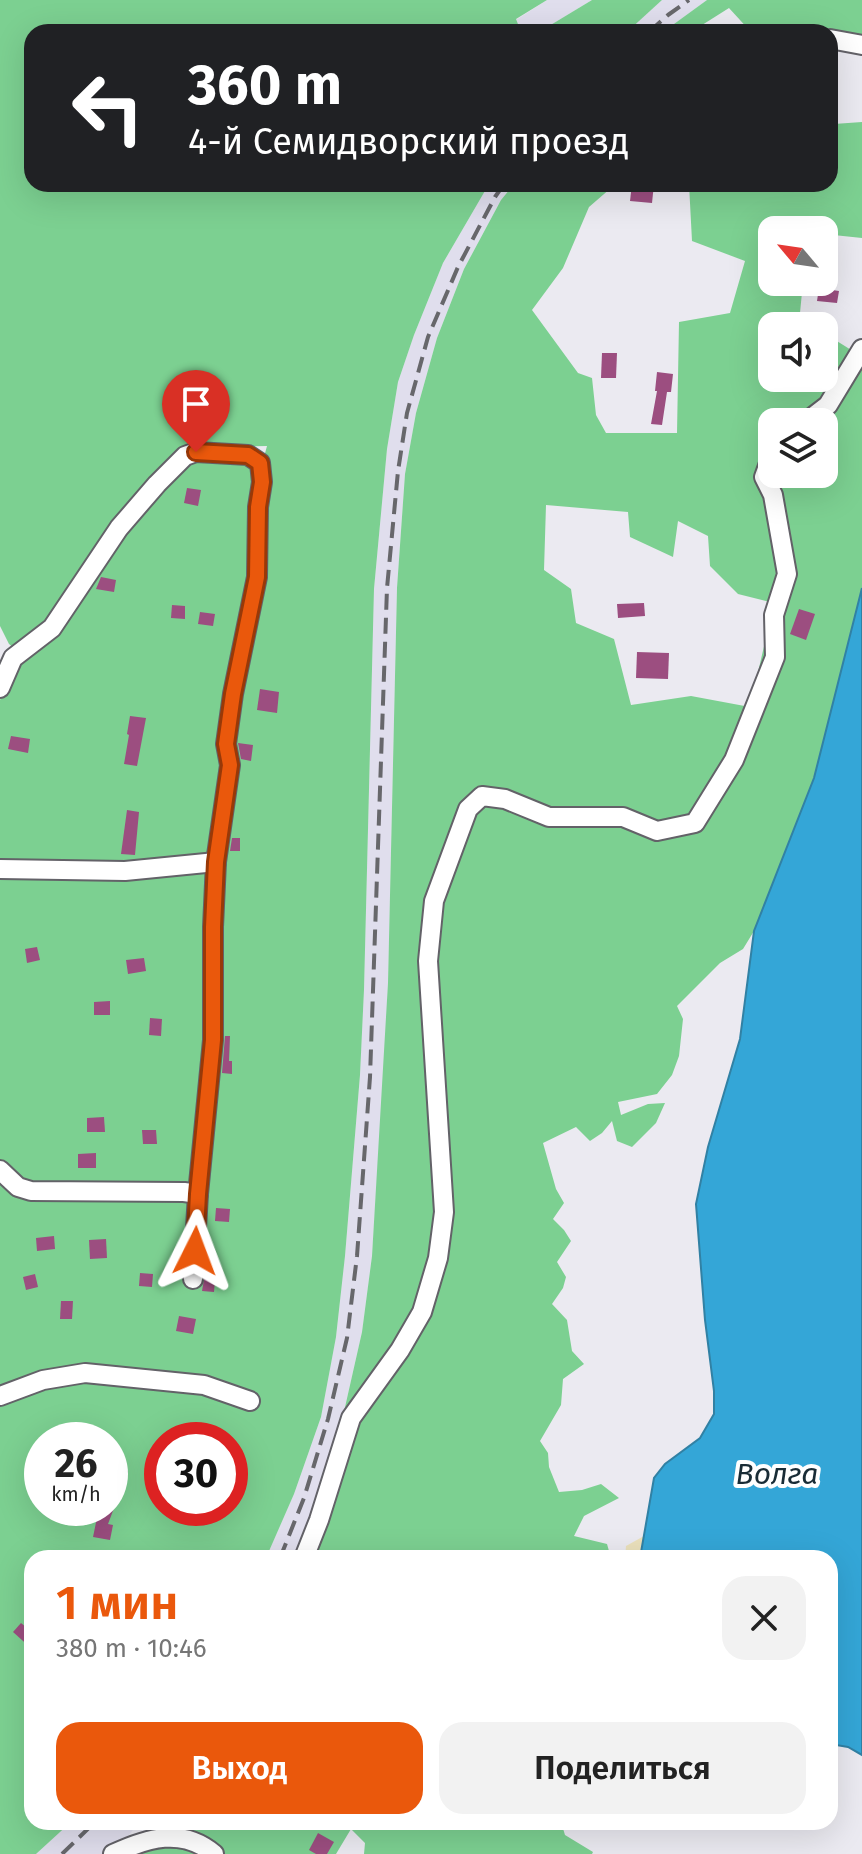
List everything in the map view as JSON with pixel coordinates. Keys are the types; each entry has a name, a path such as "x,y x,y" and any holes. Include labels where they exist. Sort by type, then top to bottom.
{"street":[{"path":"838,40 862,45"},
{"path":"824,408 862,349"},
{"path":"0,688 13,658 52,628 119,528 185,456 196,452 248,455 260,463 262,482 258,507 257,577 233,694 226,744 230,765 216,862 213,1040 193,1279"},
{"path":"307,1550 351,1418 400,1350 422,1312 438,1258 444,1212 428,961 434,901 468,809 482,796 505,799 549,817 623,817 657,831 695,823 734,760 775,657 774,615 787,574 770,488"},
{"path":"0,869 125,871 216,862"},
{"path":"0,1170 18,1187 31,1191 198,1194"},
{"path":"0,1396 43,1380 85,1373 204,1385 250,1401"},
{"path":"113,1854 151,1830 192,1842 214,1854"}],"shaded area":[{"path":"547,0 592,0 552,24 518,24 516,20"},
{"path":"662,0 707,0 674,24 636,24"},
{"path":"484,192 508,192 464,269 437,338 416,413 405,474 397,588 384,1073 372,1256 362,1332 343,1416 300,1550 270,1550 294,1494 321,1417 336,1337 360,1075 374,589 387,449 398,382 443,263"},
{"path":"62,1830 133,1830 103,1854 36,1854"}],"green space":[{"path":"0,0 547,0 516,19 518,24 24,24 24,192 484,192 443,263 414,335 398,382 387,449 374,589 360,1075 336,1337 321,1417 294,1494 270,1550 24,1550 24,1830 62,1830 36,1854 0,1854 0,1174 16,1191 182,1195 194,1204 231,741 267,446 191,447 51,624 14,648 0,626"},
{"path":"592,0 662,0 636,24 552,24"},
{"path":"707,0 862,0 862,40 838,34 838,24 744,24 729,8 704,24 674,24"},
{"path":"862,122 862,238 838,235 838,216 758,216 758,296 802,296 800,312 758,312 758,392 838,392 838,342 856,353 862,343 862,588 814,778 754,931 743,949 720,963 677,1006 683,1019 679,1056 672,1075 657,1094 618,1102 621,1115 648,1104 665,1103 656,1123 632,1147 617,1141 612,1121 590,1141 576,1127 543,1143 556,1189 564,1203 553,1219 571,1241 557,1262 566,1277 563,1288 552,1304 567,1320 572,1351 584,1364 563,1379 561,1405 540,1441 548,1453 549,1467 559,1492 601,1484 619,1498 584,1516 574,1536 607,1544 609,1550 300,1550 343,1416 362,1332 372,1256 388,983 397,588 405,474 416,413 437,338 464,269 508,192 606,192 589,207 563,268 532,310 578,373 592,378 596,415 606,433 677,433 679,322 730,313 745,261 692,241 689,192 838,192 838,124","holes":["546,505 628,512 630,537 673,557 678,521 708,536 710,566 738,594 774,603 750,707 691,696 631,705 614,639 576,623 571,589 544,570"]},
{"path":"194,458 255,464 253,577 210,856 122,868 0,865 0,700 18,664 121,530"},
{"path":"212,870 210,1040 190,1187 30,1188 0,1165 0,873"},
{"path":"350,1830 336,1854 223,1854 211,1843 170,1831"},
{"path":"352,1830 563,1830 565,1835 593,1852 364,1854 365,1843"},
{"path":"162,1845 191,1848 200,1854 128,1854"}],"sand":[{"path":"644,1536 641,1550 626,1550 626,1546"}],"water":[{"name":"Волга","path":"862,588 862,1755 838,1745 838,1550 641,1550 654,1478 665,1464 700,1438 714,1414 696,1204 708,1147 740,1039 754,931 814,778"}],"building":[{"path":"631,192 653,192 652,203 630,201"},
{"path":"839,291 837,303 817,301 818,296 838,296"},
{"path":"602,353 617,353 616,378 601,378"},
{"path":"657,372 673,374 662,425 651,424"},
{"path":"187,488 201,490 198,506 184,503"},
{"path":"101,577 116,580 114,592 96,589"},
{"path":"644,603 645,616 618,618 617,604"},
{"path":"172,605 185,606 185,619 171,618"},
{"path":"799,609 815,614 806,640 790,634"},
{"path":"200,612 215,614 213,626 198,624"},
{"path":"637,652 669,653 668,679 636,678"},
{"path":"260,689 279,692 277,713 257,710"},
{"path":"130,716 146,718 137,766 124,764"},
{"path":"11,736 30,739 28,753 8,749"},
{"path":"238,743 253,745 251,761 241,759"},
{"path":"127,810 139,812 135,855 121,854"},
{"path":"232,838 240,838 240,851 230,851"},
{"path":"37,947 40,960 27,963 25,949"},
{"path":"144,958 146,971 128,974 126,960"},
{"path":"110,1001 110,1015 94,1015 94,1002"},
{"path":"150,1018 162,1019 161,1036 149,1035"},
{"path":"225,1036 230,1036 232,1074 222,1073"},
{"path":"104,1117 105,1132 87,1132 87,1118"},
{"path":"142,1130 156,1130 157,1144 143,1144"},
{"path":"96,1153 96,1168 78,1168 78,1154"},
{"path":"216,1208 230,1209 229,1222 215,1221"},
{"path":"54,1236 55,1249 37,1251 36,1238"},
{"path":"106,1239 107,1258 90,1259 89,1240"},
{"path":"206,1268 216,1269 214,1292 202,1291"},
{"path":"140,1273 153,1274 152,1287 139,1286"},
{"path":"35,1274 38,1287 26,1290 23,1277"},
{"path":"61,1301 73,1301 72,1319 60,1319"},
{"path":"179,1316 196,1319 193,1334 176,1331"},
{"path":"95,1526 113,1526 110,1540 93,1537"},
{"path":"21,1623 24,1625 24,1642 13,1632"},
{"path":"318,1833 334,1842 327,1854 309,1850"}],"railway":[{"path":"658,24 689,0"},
{"path":"283,1550 304,1498 328,1419 347,1338 357,1256 370,1077 387,588 407,413 428,337 458,267 498,192"},
{"path":"62,1854 87,1830"}],"route":[{"path":"195,1251 213,1040 216,862 230,765 226,744 257,577 258,507 262,482 260,463 248,455 196,452"}]}
